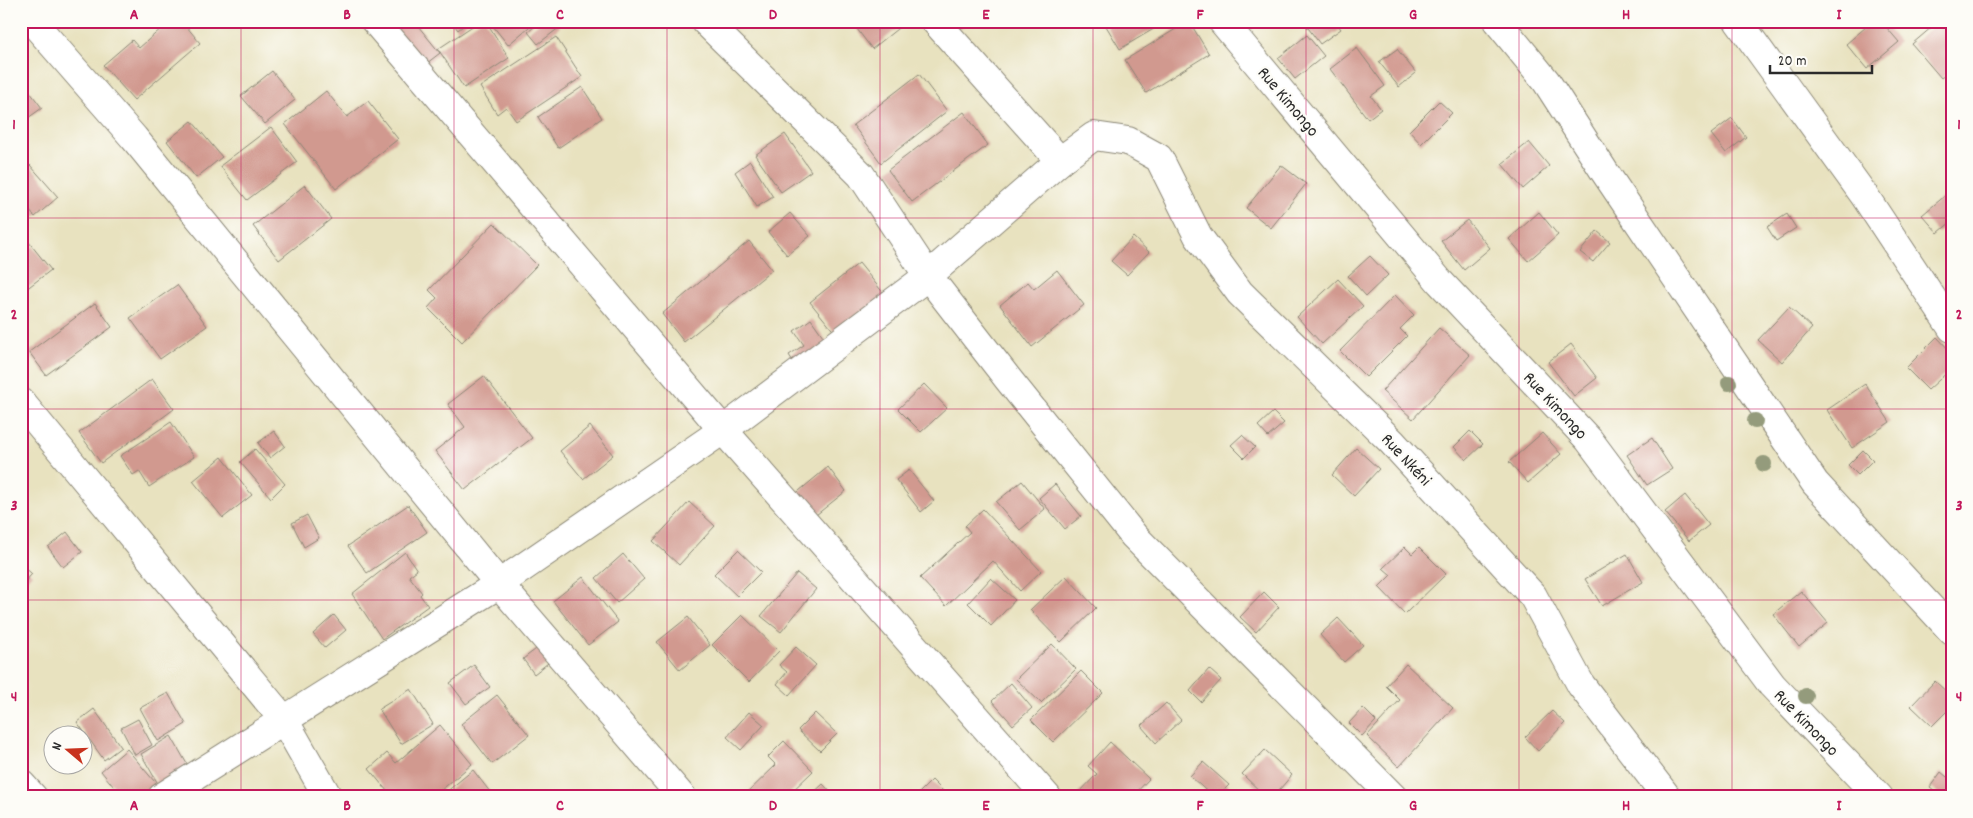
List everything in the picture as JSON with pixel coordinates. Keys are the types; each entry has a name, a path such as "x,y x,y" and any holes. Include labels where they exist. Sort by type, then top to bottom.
{"street":[{"path":"32,21 140,146 500,584 682,797"},
{"path":"375,21 723,430 1047,797"},
{"path":"705,21 861,175 928,276 1134,536 1393,797"},
{"path":"162,797 500,584 723,430 928,276 1060,161 935,21"},
{"name":"Rue Kimongo","path":"1222,21 1440,282 1589,440 1772,685 1879,797"},
{"path":"1498,21 1546,81 1615,188 1814,483 1952,631"},
{"path":"1738,21 1864,195 1952,328"},
{"name":"Rue Nkéni","path":"1060,161 1094,136 1128,141 1159,158 1198,236 1240,293 1392,442 1533,596 1581,685 1667,797"},
{"path":"21,402 284,720 328,797"},
{"path":"21,784 33,797"}],"building":[{"path":"170,21 182,21 200,43 134,100 103,65 132,40 139,48"},
{"path":"390,21 414,21 440,53 422,67"},
{"path":"451,21 469,21 458,30"},
{"path":"480,21 486,21 509,58 464,88 438,49"},
{"path":"489,21 536,21 508,45"},
{"path":"541,21 555,21 560,27 538,44 528,32"},
{"path":"851,21 899,21 902,25 872,49"},
{"path":"954,21 971,21 959,29"},
{"path":"1103,21 1167,21 1120,49"},
{"path":"1189,21 1209,54 1146,93 1125,60"},
{"path":"1303,21 1335,21 1341,29 1320,44"},
{"path":"1873,21 1881,21 1899,42 1867,69 1846,44"},
{"path":"1939,21 1952,21 1952,70 1941,78 1912,44"},
{"path":"1307,35 1324,56 1295,79 1278,58"},
{"path":"556,37 582,77 516,121 506,107 497,114 480,87"},
{"path":"1357,48 1385,86 1371,96 1381,109 1368,119 1330,69"},
{"path":"1397,49 1416,73 1399,87 1379,62"},
{"path":"272,71 295,100 265,124 241,96"},
{"path":"919,74 947,111 881,163 853,125"},
{"path":"21,80 42,108 21,123"},
{"path":"582,87 602,118 558,148 538,117"},
{"path":"326,91 347,117 368,101 398,139 336,189 285,124"},
{"path":"1439,101 1452,113 1421,144 1409,131"},
{"path":"964,112 988,145 912,202 888,170"},
{"path":"1732,118 1746,137 1726,153 1711,134"},
{"path":"192,121 222,157 196,178 167,141"},
{"path":"271,127 297,162 247,200 220,166"},
{"path":"785,134 811,171 781,192 755,155"},
{"path":"1529,142 1549,166 1523,189 1502,164"},
{"path":"750,161 773,197 757,207 735,172"},
{"path":"30,165 58,197 35,217 21,201 21,173"},
{"path":"1281,165 1306,184 1271,228 1246,208"},
{"path":"305,185 331,219 279,260 253,226"},
{"path":"1952,190 1952,221 1938,233 1922,215"},
{"path":"1539,212 1558,235 1528,261 1509,239"},
{"path":"790,213 810,236 787,255 768,232"},
{"path":"1787,214 1796,228 1776,241 1767,227"},
{"path":"1467,220 1490,248 1464,270 1441,241"},
{"path":"494,223 537,265 462,342 428,308 437,298 429,290"},
{"path":"1597,231 1610,242 1593,262 1580,252"},
{"path":"24,236 51,270 21,293 21,238"},
{"path":"1133,237 1149,252 1127,275 1111,261"},
{"path":"749,241 772,270 684,342 662,314"},
{"path":"1370,256 1388,275 1366,296 1348,276"},
{"path":"859,263 889,300 840,339 810,302"},
{"path":"1057,270 1084,305 1032,347 1000,305 1028,282 1034,289"},
{"path":"1338,279 1363,306 1322,344 1297,317"},
{"path":"177,285 207,326 160,359 130,318"},
{"path":"1395,295 1414,315 1400,329 1407,336 1366,377 1340,351"},
{"path":"95,303 112,327 46,375 29,352"},
{"path":"1789,307 1812,328 1782,362 1758,340"},
{"path":"811,319 830,346 798,369 789,355 804,345 794,331"},
{"path":"1439,328 1470,355 1413,419 1382,391"},
{"path":"1937,337 1952,353 1952,368 1928,390 1906,368"},
{"path":"1571,344 1597,378 1574,396 1548,362"},
{"path":"484,376 532,438 465,490 435,451 465,427 448,404"},
{"path":"152,379 174,409 101,463 79,433"},
{"path":"924,384 947,408 921,432 898,409"},
{"path":"1865,384 1890,422 1852,448 1827,410"},
{"path":"1273,412 1284,423 1268,437 1258,426"},
{"path":"171,422 194,457 149,487 139,471 133,475 120,456"},
{"path":"590,426 613,455 583,479 560,451"},
{"path":"274,431 285,446 270,458 258,443"},
{"path":"1470,431 1483,444 1466,460 1454,447"},
{"path":"1542,433 1561,454 1528,483 1509,462"},
{"path":"1242,435 1255,447 1244,458 1231,445"},
{"path":"1652,438 1672,469 1647,485 1627,455"},
{"path":"1356,448 1379,469 1354,496 1332,475"},
{"path":"255,449 285,484 271,498 240,462"},
{"path":"1863,450 1873,460 1858,475 1848,465"},
{"path":"222,457 252,495 223,518 193,481"},
{"path":"828,467 846,491 811,519 793,496"},
{"path":"909,470 934,501 921,512 896,480"},
{"path":"1022,481 1045,509 1020,530 996,502"},
{"path":"1055,484 1081,516 1065,529 1039,498"},
{"path":"1685,495 1709,525 1689,541 1665,512"},
{"path":"689,502 715,526 679,565 653,541"},
{"path":"408,505 427,532 367,573 348,546"},
{"path":"983,509 1041,571 1020,591 993,561 946,606 920,578 970,532 965,526"},
{"path":"307,515 319,538 304,547 292,523"},
{"path":"67,532 82,552 63,567 48,547"},
{"path":"1405,547 1412,554 1419,547 1446,574 1405,614 1379,587 1391,575 1383,568"},
{"path":"738,550 761,572 737,596 714,574"},
{"path":"405,552 417,570 409,576 422,593 420,595 428,606 382,639 352,594"},
{"path":"623,554 644,579 617,603 596,578"},
{"path":"1627,554 1643,582 1602,606 1585,579"},
{"path":"21,564 32,574 21,586"},
{"path":"797,573 816,589 781,632 761,616"},
{"path":"1066,576 1096,608 1061,642 1030,610"},
{"path":"583,577 618,622 588,645 553,601"},
{"path":"991,578 1015,600 991,626 968,603"},
{"path":"1801,591 1828,623 1799,647 1773,614"},
{"path":"1264,592 1279,607 1256,632 1240,617"},
{"path":"334,615 346,630 325,648 313,634"},
{"path":"742,615 779,651 749,682 712,645"},
{"path":"688,617 710,645 680,670 657,642"},
{"path":"1338,618 1363,645 1344,662 1320,635"},
{"path":"1052,644 1076,669 1041,703 1016,679"},
{"path":"540,646 552,660 534,674 523,659"},
{"path":"796,647 816,665 789,695 777,684 787,672 779,665"},
{"path":"1406,664 1453,708 1399,767 1367,736 1400,700 1386,686"},
{"path":"474,665 490,687 466,704 450,683"},
{"path":"1209,669 1221,680 1201,702 1190,691"},
{"path":"1081,671 1103,693 1053,742 1031,720"},
{"path":"1935,681 1952,697 1952,706 1932,726 1911,706"},
{"path":"1011,683 1032,708 1013,725 992,701"},
{"path":"411,689 433,724 401,744 379,709"},
{"path":"168,693 186,724 158,741 140,708"},
{"path":"497,695 529,735 492,764 461,724"},
{"path":"1166,703 1181,720 1156,743 1141,726"},
{"path":"1363,708 1376,721 1362,736 1349,723"},
{"path":"94,709 121,747 104,760 92,743 92,726 80,726 77,722"},
{"path":"1552,711 1565,723 1538,751 1525,737"},
{"path":"749,712 764,725 741,750 727,737"},
{"path":"815,713 837,734 820,751 798,730"},
{"path":"138,719 152,745 135,755 121,728"},
{"path":"440,725 472,764 433,797 392,797 369,769 387,753 396,763"},
{"path":"171,736 191,771 161,789 141,754"},
{"path":"784,741 813,771 786,797 743,797 776,765 768,757"},
{"path":"1110,742 1149,779 1132,797 1075,797 1097,774 1088,766"},
{"path":"127,749 160,788 150,797 122,797 101,771"},
{"path":"1265,750 1292,775 1273,797 1266,797 1242,774"},
{"path":"1203,762 1229,785 1217,797 1213,797 1190,776"},
{"path":"473,770 494,797 440,797"},
{"path":"1941,772 1952,781 1952,797 1943,797 1930,787"},
{"path":"932,780 949,797 915,797"},
{"path":"823,784 835,797 809,797"}]}
